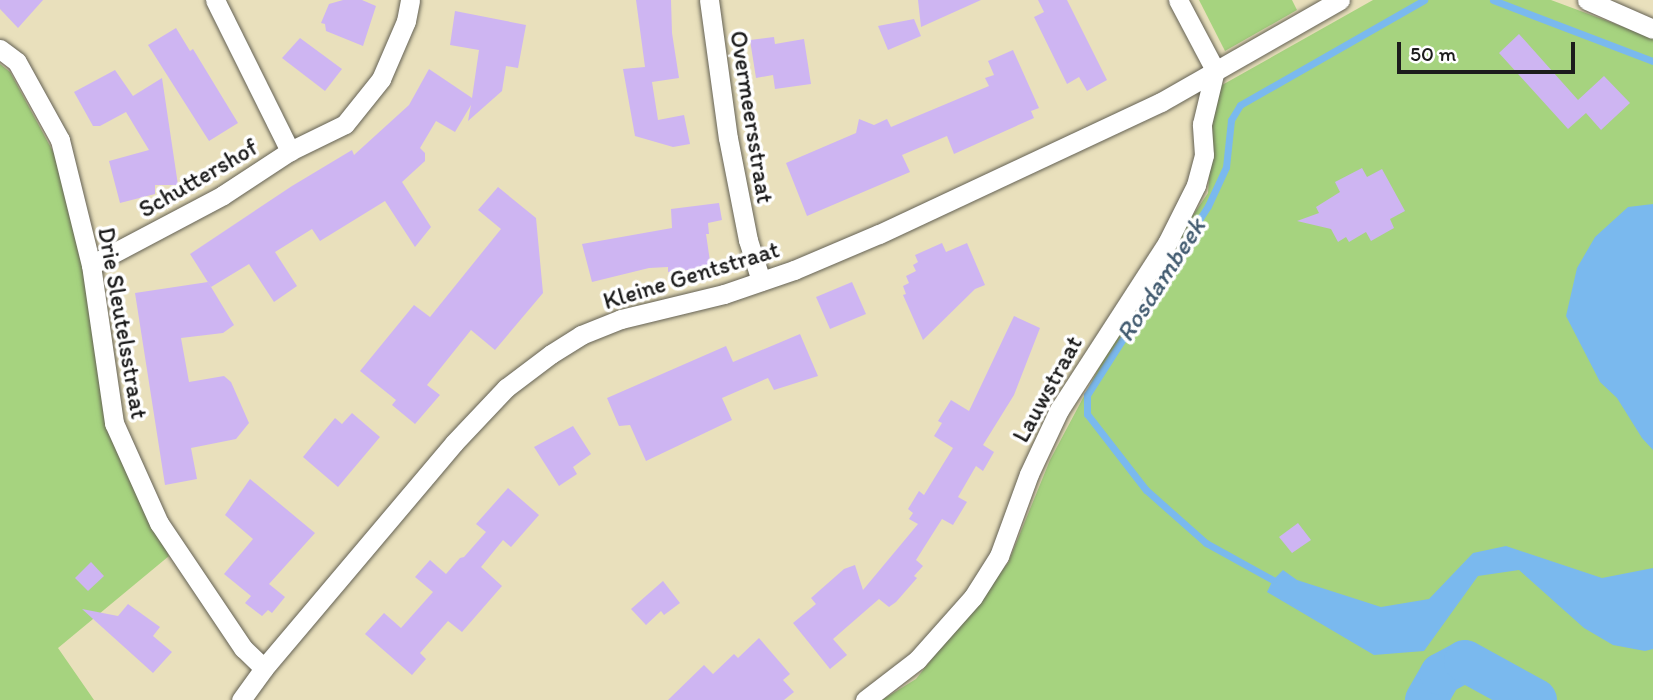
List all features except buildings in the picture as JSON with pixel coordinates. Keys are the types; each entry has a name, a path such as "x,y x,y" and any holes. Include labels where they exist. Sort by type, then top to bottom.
{"street":[{"name":"Schuttershof","path":"215,0 290,150"},
{"name":"Schuttershof","path":"91,265 223,195 290,150 345,124 381,79 406,21 410,0"},
{"name":"Overmeersstraat","path":"709,0 728,138 748,240 761,281"},
{"path":"1178,0 1215,70"},
{"path":"1587,0 1653,29"},
{"name":"Kleine Gentstraat","path":"241,700 264,668 454,443 506,388 581,335 646,311 724,294 879,234 1161,102 1333,2"},
{"name":"Drie Sleutelsstraat","path":"0,49 17,62 60,140 91,265 114,423 159,523 243,648 264,668"},
{"name":"Lauwstraat","path":"865,700 917,660 973,597 999,556 1029,474 1059,410 1167,243 1196,186 1204,155 1202,124 1215,70"}],"green space":[{"path":"1199,0 1292,0 1297,10 1225,51"},
{"path":"1373,0 1551,0 1653,38 1653,700 882,700 916,679 1008,563 1050,460 1133,304 1208,193 1215,89"},
{"path":"0,64 10,72 56,157 86,272 108,430 169,556 58,648 94,700 0,700"}],"water":[{"path":"1653,204 1653,450 1642,438 1617,398 1600,382 1566,316 1577,268 1595,237 1628,207"},
{"path":"1506,546 1602,578 1653,568 1653,649 1645,651 1613,645 1584,628 1519,570 1478,576 1424,651 1374,655 1267,592 1273,580 1283,570 1297,580 1381,607 1429,599 1473,553"}],"waterway":[{"name":"Rosdambeek","path":"1273,580 1206,543 1146,490 1087,414 1087,395 1208,206 1226,167 1231,120 1240,105 1424,0"},
{"name":"Rosdambeek","path":"1493,0 1653,61"},
{"name":"Rosdambeek","path":"1426,700 1441,674 1465,661 1536,700"}]}
